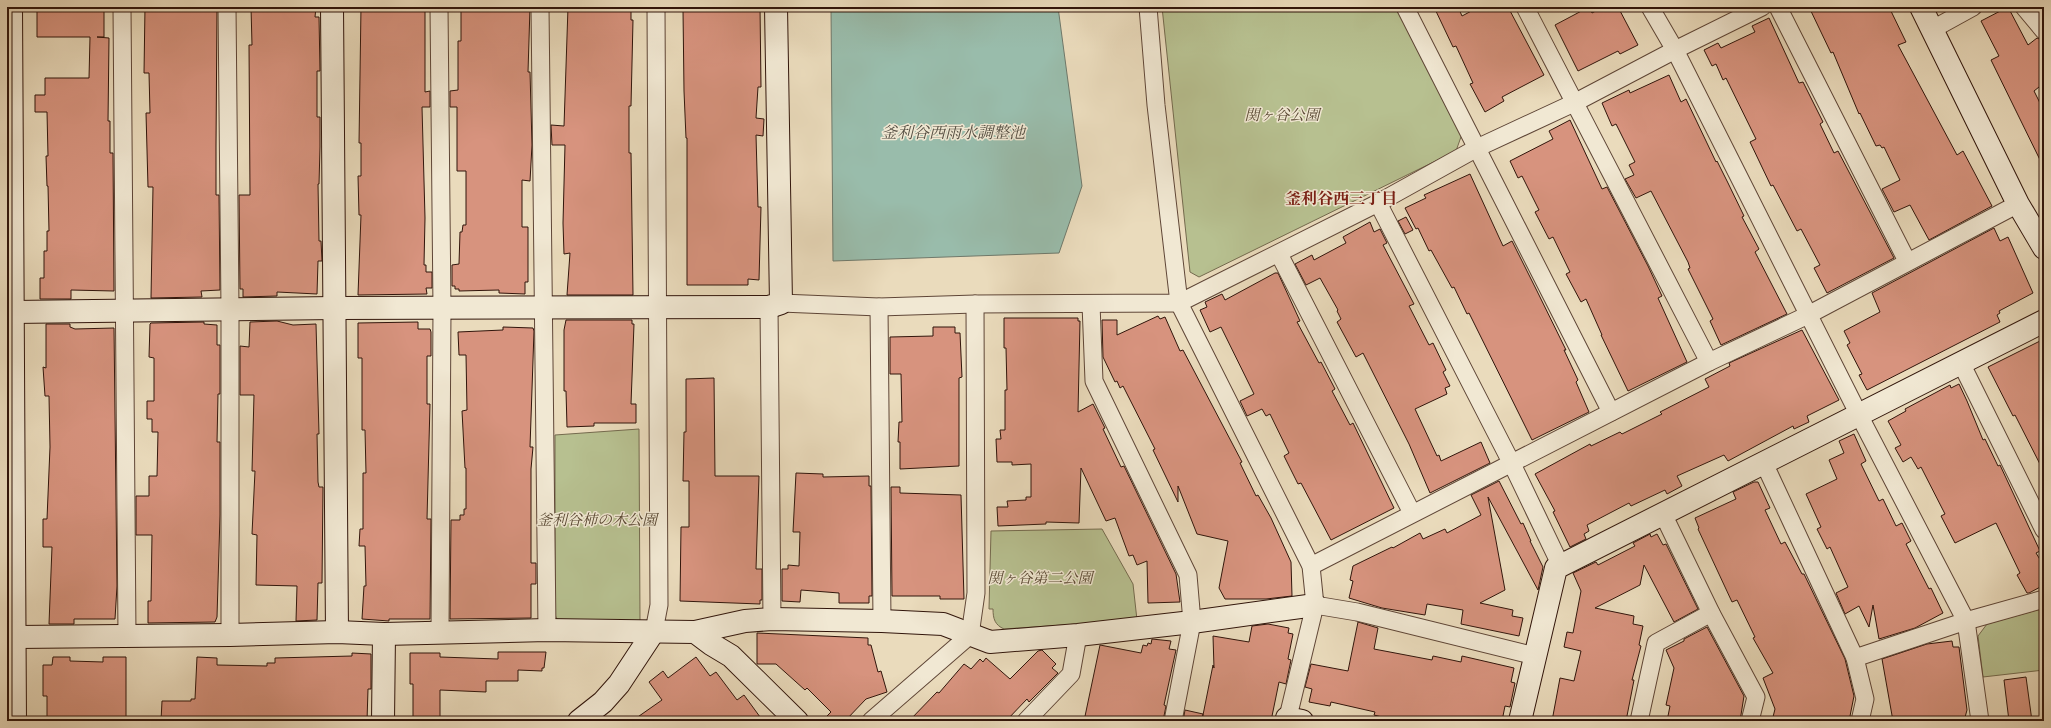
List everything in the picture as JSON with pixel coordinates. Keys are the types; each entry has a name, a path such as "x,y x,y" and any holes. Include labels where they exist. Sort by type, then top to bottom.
{"street":[{"path":"11,7 9,92 13,312 16,636 15,721"},
{"path":"122,7 126,310 127,635"},
{"path":"228,7 230,635"},
{"path":"332,7 337,632"},
{"path":"439,7 442,309 440,632"},
{"path":"540,7 547,630"},
{"path":"578,721 603,702 619,684 654,631 659,605 656,7"},
{"path":"772,619 776,7"},
{"path":"1148,7 1156,105 1179,303 1312,566 1315,605 1292,720"},
{"path":"1405,7 1611,412"},
{"path":"1525,7 1576,102 1709,362"},
{"path":"1650,7 1675,50 1808,315 1966,621 1980,721"},
{"path":"13,312 335,308 657,308 775,305 879,307 974,304 1179,303 1378,203 1477,148 1576,102 1675,50 1762,7"},
{"path":"1778,7 1907,261"},
{"path":"1921,7 2018,204 2044,248"},
{"path":"1933,29 1973,7"},
{"path":"2024,7 2044,31"},
{"path":"1378,203 1512,464 1561,566"},
{"path":"1312,566 1412,513 1512,464 1709,362 1808,315 1907,261 2018,204"},
{"path":"1279,254 1412,513"},
{"path":"871,721 970,635 976,593 974,304"},
{"path":"1091,304 1094,381 1188,575 1192,597 1192,622 1173,721"},
{"path":"879,307 882,621"},
{"path":"1520,721 1556,568 2044,321"},
{"path":"1961,363 2044,530"},
{"path":"1764,463 1855,658 1865,699 1860,721"},
{"path":"1663,514 1711,613 1756,697 1750,721"},
{"path":"1855,658 1966,621 2044,599"},
{"path":"16,636 230,635 337,632 384,634 547,630 695,632 745,621 772,619 882,621 943,624 990,642 1078,635 1192,622 1315,605 1357,612 1535,656"},
{"path":"1639,721 1656,643 1711,613"},
{"path":"695,632 731,656 797,721"},
{"path":"383,721 384,634"},
{"path":"1026,721 1071,674 1078,635"}],"green space":[{"name":"関ヶ谷公園","path":"1162,7 1396,7 1462,134 1456,151 1199,277 1190,272"},
{"name":"釜利谷柿の木公園","path":"639,429 640,621 559,623 555,615 555,435"},
{"name":"関ヶ谷第二公園","path":"1102,529 1133,584 1137,620 1004,629 997,624 993,616 993,609 989,609 991,531"},
{"path":"2044,608 2044,670 1983,677 1978,636 1987,624"}],"water":[{"name":"釜利谷西雨水調整池","path":"831,7 1058,7 1082,186 1059,253 833,261"}],"building":[{"path":"37,7 104,7 104,37 97,37 109,38 108,121 110,121 110,153 113,153 114,291 71,290 71,299 40,299 40,278 44,278 44,251 47,251 47,231 49,231 46,156 48,156 47,112 35,112 35,95 45,95 45,78 89,78 90,37 37,37"},
{"path":"145,7 217,7 216,195 219,195 220,290 201,291 202,297 151,298 153,187 148,187 146,113 150,113 149,73 144,73"},
{"path":"251,7 316,7 315,17 319,17 320,71 317,71 317,117 320,117 318,184 319,241 321,241 322,261 318,261 317,294 277,292 277,296 243,297 243,289 240,289 239,195 250,195 249,45 252,45"},
{"path":"361,7 425,7 425,92 430,91 430,107 422,107 425,218 424,265 426,265 426,272 432,272 432,288 426,288 427,294 358,295 361,215 359,215 358,176 361,176 361,143 359,143"},
{"path":"461,7 530,7 528,72 530,72 532,145 530,181 522,180 522,227 528,227 528,282 525,282 525,294 499,293 499,290 459,291 459,289 455,289 455,286 452,286 452,265 459,264 460,232 462,232 463,225 466,225 466,171 457,171 457,107 450,107 450,91 458,90 458,41 461,41"},
{"path":"568,7 631,7 631,20 633,20 631,106 629,106 629,153 631,153 633,295 567,295 570,253 564,254 563,223 565,145 552,145 551,125 564,126"},
{"path":"690,7 760,7 761,87 758,87 756,118 764,119 763,136 756,135 758,207 761,207 759,280 748,279 748,285 687,285 687,138 684,91 683,10 690,10"},
{"path":"1434,7 1458,7 1462,16 1479,7 1508,7 1544,75 1502,97 1504,101 1485,112 1470,84 1473,83 1456,46 1453,47"},
{"path":"1589,7 1592,13 1603,7 1618,7 1638,45 1620,54 1618,51 1578,71 1555,25"},
{"path":"1809,7 1889,7 1906,42 1898,45 1957,155 1963,151 1992,206 1929,240 1910,205 1894,212 1882,189 1900,180 1884,147 1882,148 1880,145 1876,146 1860,113 1859,114 1833,52 1831,53"},
{"path":"2008,7 2028,45 2037,38 2044,41 2044,83 2034,91 2044,111 2044,168 1991,60 1999,56 1981,21"},
{"path":"1769,18 1799,83 1803,82 1823,122 1820,124 1834,153 1838,151 1894,258 1827,293 1814,268 1820,265 1801,229 1797,231 1773,185 1771,186 1750,142 1756,139 1726,78 1723,80 1716,64 1712,66 1704,50 1718,43 1721,48 1755,32 1752,26"},
{"path":"1669,75 1681,102 1686,99 1716,162 1717,161 1728,183 1744,216 1742,217 1759,249 1755,252 1787,314 1721,345 1710,321 1713,319 1688,269 1690,268 1688,262 1651,191 1636,198 1625,179 1634,175 1629,165 1635,162 1616,124 1612,126 1602,103 1629,90 1630,93"},
{"path":"1570,120 1602,189 1607,187 1648,266 1662,296 1658,298 1687,362 1628,391 1601,335 1586,299 1581,302 1566,274 1570,272 1553,237 1549,239 1535,212 1539,210 1522,176 1518,178 1510,161 1553,139 1549,131"},
{"path":"1470,174 1503,246 1512,241 1537,291 1566,350 1564,350 1578,380 1576,382 1589,412 1532,440 1469,313 1467,314 1454,287 1452,288 1431,250 1429,251 1418,228 1416,229 1405,208 1426,198 1424,195"},
{"path":"1406,217 1413,230 1405,234 1398,221"},
{"path":"1370,222 1374,232 1380,229 1387,243 1383,245 1414,304 1409,306 1429,345 1433,343 1446,370 1443,372 1450,386 1445,388 1447,394 1415,409 1437,456 1439,455 1441,461 1481,442 1490,463 1430,493 1409,444 1363,353 1356,357 1337,322 1341,319 1337,311 1338,310 1320,278 1306,285 1295,264 1312,255 1314,260 1346,243 1343,237"},
{"path":"1994,228 2000,241 2008,237 2033,293 1999,311 2000,313 1997,315 2000,322 1867,390 1859,375 1862,374 1847,345 1850,343 1844,331 1880,312 1872,293"},
{"path":"1275,273 1278,273 1300,321 1297,322 1335,389 1332,391 1350,425 1353,423 1394,508 1331,540 1301,483 1298,484 1284,456 1289,453 1270,414 1266,416 1262,409 1247,416 1240,401 1254,394 1221,327 1210,332 1200,310 1207,307 1205,302 1222,294 1225,300"},
{"path":"1158,316 1160,319 1165,317 1180,351 1183,350 1242,462 1240,463 1256,496 1258,495 1271,518 1291,562 1292,596 1266,599 1225,599 1219,588 1228,541 1197,534 1178,486 1178,502 1153,450 1155,449 1123,386 1120,388 1117,381 1115,382 1103,357 1102,320 1117,320 1117,335"},
{"path":"1004,318 1078,318 1078,321 1080,321 1078,412 1093,404 1105,428 1103,429 1121,467 1124,466 1176,574 1180,602 1148,603 1147,561 1137,565 1133,555 1129,556 1115,518 1106,521 1081,468 1079,523 1046,522 1046,524 998,526 997,507 1008,507 1007,501 1026,500 1026,497 1031,497 1031,464 1012,465 1012,462 997,462 996,439 1001,439 1000,430 1005,430 1005,390 1007,390 1006,348 1004,348"},
{"path":"566,320 632,320 632,324 634,324 631,404 636,404 636,423 594,423 594,426 567,427 566,391 564,391 564,330"},
{"path":"277,321 293,325 316,324 319,434 317,434 318,482 319,487 323,487 322,583 318,583 317,620 296,621 297,586 256,585 257,535 252,534 255,471 252,471 254,395 240,395 240,346 249,347 250,322"},
{"path":"204,322 204,324 217,325 217,345 220,345 220,394 218,394 217,442 220,442 220,515 217,617 215,622 148,623 148,601 151,601 152,535 136,535 136,496 149,496 149,476 157,476 158,432 152,432 152,419 147,419 147,401 154,401 154,358 149,357 150,324"},
{"path":"418,322 418,329 430,329 431,332 431,356 427,356 427,404 430,404 427,519 431,519 430,619 389,619 389,621 362,619 364,586 366,586 365,546 359,546 360,529 363,529 363,473 366,473 365,430 362,430 362,358 358,358 358,323"},
{"path":"46,324 70,324 70,327 75,329 114,328 117,586 115,619 74,619 74,624 49,624 52,547 43,547 43,519 47,519 50,447 49,396 45,396 43,367 46,368"},
{"path":"503,327 533,328 534,331 530,447 533,447 531,469 531,563 536,563 536,584 531,584 531,618 450,619 451,520 460,520 460,515 464,515 464,509 466,509 466,468 462,411 467,410 466,355 459,355 458,332 503,330"},
{"path":"933,327 955,327 955,333 960,333 962,377 959,378 959,466 900,469 900,442 898,442 899,422 902,422 901,374 890,374 890,337 933,336"},
{"path":"1802,330 1839,400 1807,416 1809,422 1794,429 1793,426 1728,461 1724,455 1677,476 1682,486 1667,494 1665,490 1631,506 1629,503 1587,525 1589,531 1584,534 1586,539 1570,547 1553,512 1555,511 1535,474 1590,444 1591,446 1620,432 1622,434 1662,414 1660,412 1709,387 1705,379 1730,366 1729,363"},
{"path":"2044,339 2044,472 2015,415 2013,416 1988,367"},
{"path":"714,378 715,476 759,476 756,569 762,569 762,600 760,600 760,604 680,601 681,527 689,527 689,481 683,481 684,432 686,432 686,379"},
{"path":"1959,384 1983,440 1985,439 1998,466 2000,465 2040,551 2036,553 2044,566 2044,585 2029,593 2027,593 2017,575 2020,573 1996,523 1955,543 1941,516 1945,514 1921,467 1918,469 1911,457 1903,462 1895,448 1901,445 1888,421 1906,411 1905,409 1950,385 1951,388"},
{"path":"1854,434 1866,461 1861,464 1879,501 1883,499 1896,526 1902,523 1911,541 1906,544 1929,589 1931,588 1943,613 1915,628 1879,639 1873,605 1869,627 1859,606 1845,614 1836,593 1848,587 1830,547 1827,549 1817,529 1821,527 1806,494 1837,479 1829,460 1844,453 1839,441"},
{"path":"796,473 823,474 823,477 869,476 869,486 871,486 872,596 869,596 869,603 839,603 839,593 801,590 800,602 782,601 782,569 788,569 788,565 799,566 800,532 793,532"},
{"path":"1499,481 1521,524 1523,523 1543,567 1538,590 1488,497 1505,590 1480,603 1513,610 1512,616 1523,618 1519,636 1461,624 1463,610 1427,604 1425,615 1382,608 1349,598 1353,581 1350,580 1353,566 1392,547 1393,548 1420,533 1423,539 1445,529 1447,533 1481,515 1471,495"},
{"path":"1754,482 1758,482 1770,508 1765,510 1781,544 1785,542 1802,574 1804,574 1845,659 1854,696 1849,721 1772,721 1775,709 1763,678 1773,673 1753,638 1755,637 1737,600 1732,602 1698,529 1699,528 1695,518 1736,499 1733,492"},
{"path":"891,487 900,487 900,493 961,495 964,599 940,599 940,596 892,596"},
{"path":"1650,534 1651,537 1657,534 1663,545 1666,544 1698,609 1674,622 1644,565 1640,585 1595,608 1634,616 1633,624 1643,626 1639,645 1641,646 1632,680 1634,680 1626,721 1552,721 1560,678 1574,681 1581,651 1564,647 1567,632 1573,633 1581,591 1573,573 1596,562 1598,565 1635,546 1633,543"},
{"path":"1358,622 1378,628 1374,649 1432,660 1433,656 1461,662 1462,656 1514,668 1511,682 1515,683 1510,707 1505,706 1502,721 1398,721 1374,715 1375,712 1331,702 1330,706 1309,702 1312,689 1305,687 1311,664 1348,671"},
{"path":"1268,624 1289,628 1288,633 1293,634 1288,659 1291,660 1286,684 1279,682 1271,721 1183,721 1185,710 1203,714 1202,720 1213,665 1214,668 1213,636 1249,642 1252,626"},
{"path":"1707,627 1744,696 1740,721 1667,721 1670,706 1666,705 1674,668 1666,650"},
{"path":"757,633 868,638 868,645 871,645 878,672 881,671 887,692 866,699 845,721 822,721 831,712 807,688 805,690 776,664 757,664"},
{"path":"1152,639 1171,641 1169,649 1176,650 1164,705 1166,706 1163,721 1084,721 1100,645 1141,653 1143,645 1147,646 1148,643 1151,644"},
{"path":"1952,641 1953,647 1959,647 1967,710 1964,721 1893,721 1882,659 1927,644"},
{"path":"1042,650 1056,664 1052,668 1058,673 1029,702 1027,699 1006,721 909,721 937,692 939,693 964,664 971,669 980,659 983,662 986,658 1010,679 1038,651"},
{"path":"498,652 546,652 544,668 542,668 542,671 518,670 518,681 486,681 486,692 440,690 440,721 413,721 413,684 410,684 410,653 440,653 440,657 498,659"},
{"path":"352,653 371,654 371,689 368,689 367,721 161,721 162,701 191,701 191,699 195,699 197,657 217,658 217,665 267,666 267,663 275,663 275,658 352,656"},
{"path":"53,657 70,657 70,661 103,662 103,657 126,657 126,721 47,721 47,696 43,696 43,665 52,665"},
{"path":"696,657 710,676 716,672 737,700 744,695 763,721 632,721 662,700 649,682 663,671 668,678"},
{"path":"2026,677 2032,721 2009,721 2004,680"}],"district":[{"name":"釜利谷西三丁目","path":"1341,198"}]}
